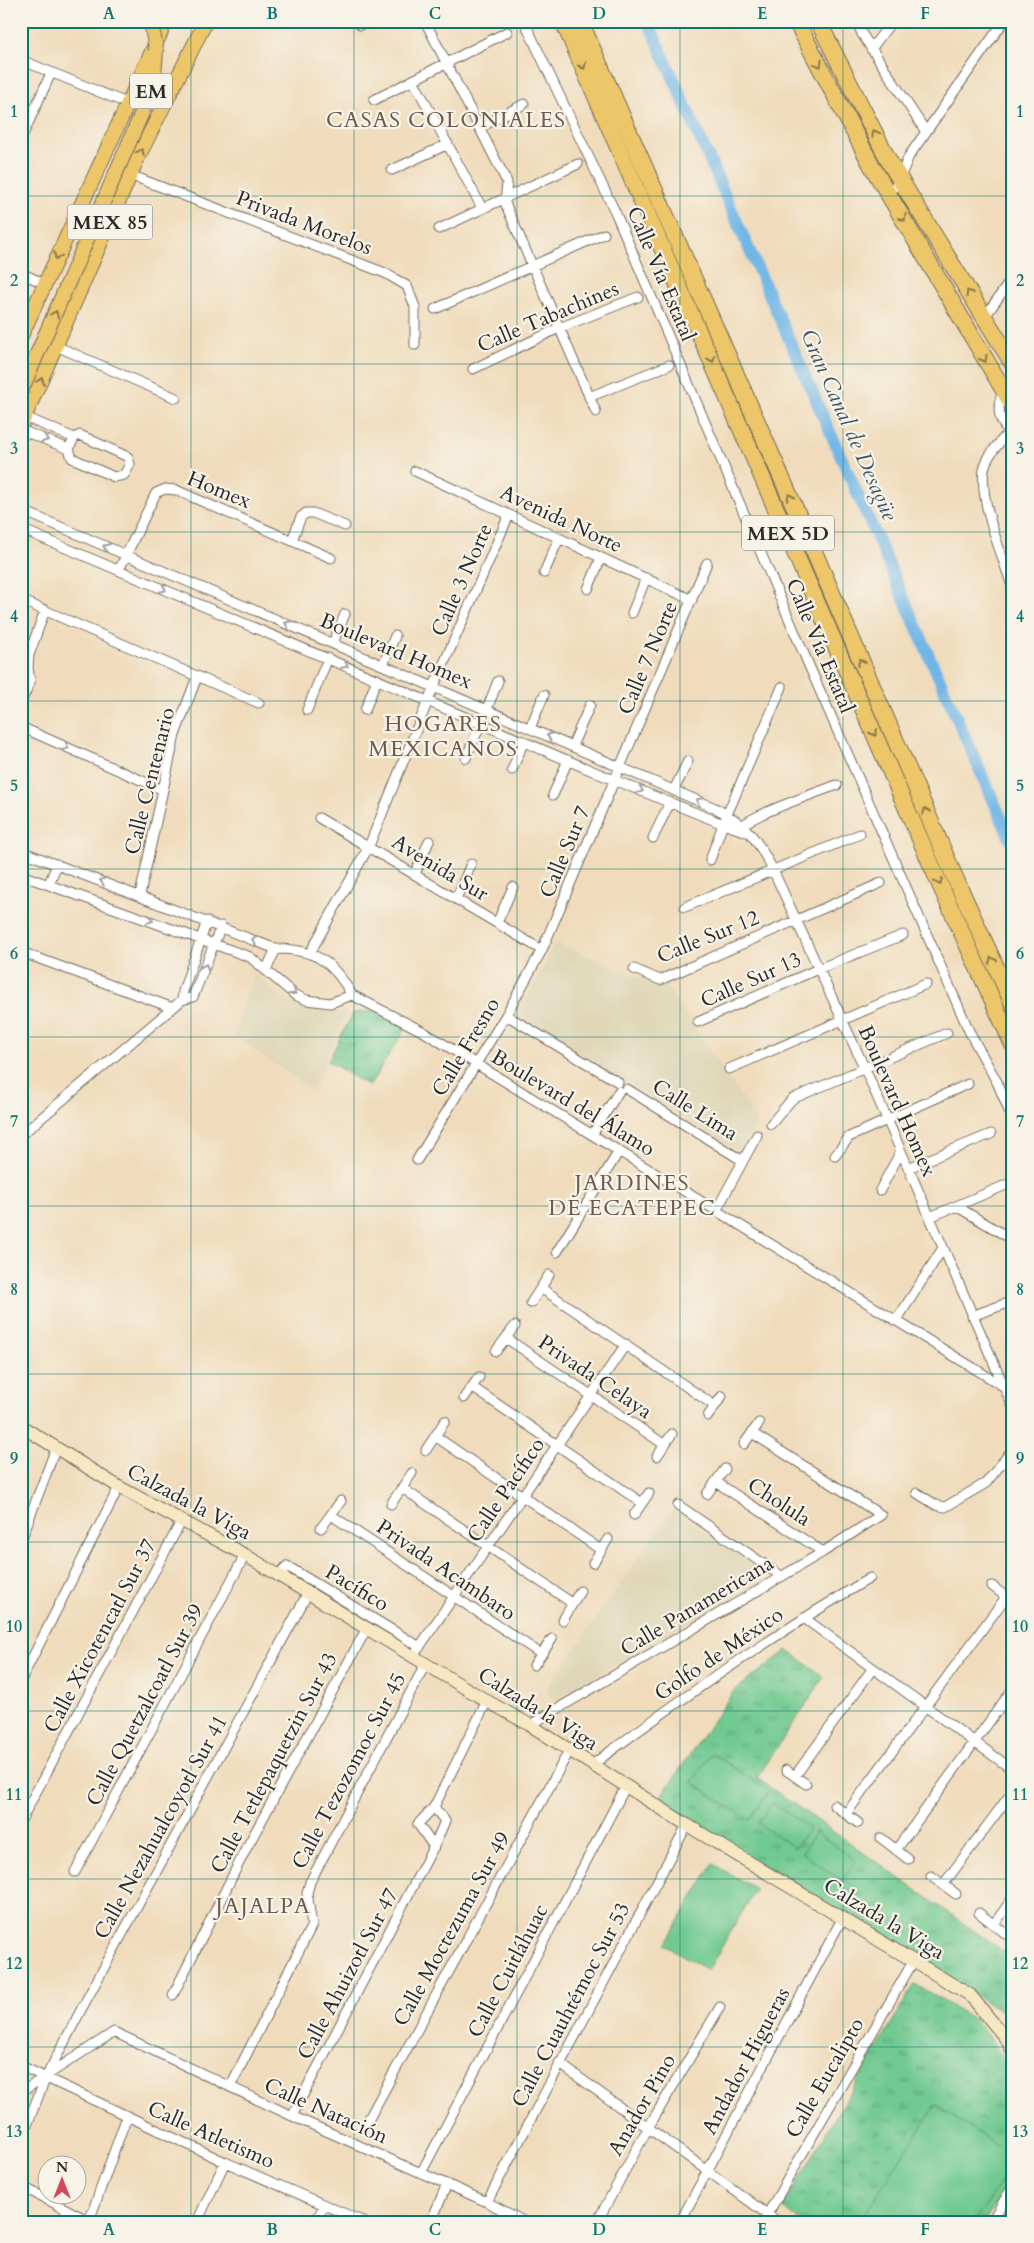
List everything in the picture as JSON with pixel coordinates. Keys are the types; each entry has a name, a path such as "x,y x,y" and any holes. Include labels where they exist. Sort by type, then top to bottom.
{"highway":[{"name":"MEX 5D","path":"563,21 937,878 1013,1045"},
{"name":"MEX 5D","path":"580,21 799,517 952,871 1013,1004"},
{"path":"796,21 873,168 1008,387 1013,406"},
{"path":"818,21 900,180 1013,364"}],"main road":[{"name":"EM","path":"21,391 153,87 156,49 149,21"},
{"name":"MEX 85","path":"21,336 166,21"},
{"name":"MEX 85","path":"22,424 130,175 206,21"},
{"path":"101,162 130,175"},
{"name":"Calzada la Viga","path":"21,1426 119,1488 245,1555 366,1628 417,1651 426,1663 487,1701 530,1725 687,1825 970,1995 1007,2040 1013,2052"}],"street":[{"path":"426,21 507,182 505,203 596,412"},
{"name":"Calle Vía Estatal","path":"524,21 617,216 814,677 970,1033 997,1082 1013,1120"},
{"path":"857,21 871,49 926,132"},
{"path":"871,49 892,21"},
{"path":"887,192 900,180 909,156 1004,21"},
{"path":"374,100 507,32"},
{"path":"21,60 129,104"},
{"path":"21,139 51,73"},
{"path":"413,80 482,208"},
{"path":"479,128 524,104"},
{"path":"392,170 448,144"},
{"path":"873,168 909,156"},
{"path":"439,230 578,164"},
{"name":"Privada Morelos","path":"130,175 385,272 407,286 415,307 415,345"},
{"path":"435,309 604,234"},
{"path":"21,273 45,284"},
{"path":"984,318 1013,277"},
{"name":"Calle Tabachines","path":"472,369 559,328 638,297"},
{"path":"56,346 176,398"},
{"path":"589,397 669,365"},
{"path":"1008,387 1000,399 1000,417 1011,433 997,446 984,468 984,497 1013,589"},
{"path":"22,424 74,438"},
{"path":"22,424 69,449"},
{"path":"80,435 86,436 125,455 130,459 130,464 124,475 114,477 76,461 70,455 69,449 74,438 80,435"},
{"name":"Avenida Norte","path":"415,470 692,600"},
{"name":"Homex","path":"119,570 156,493 165,489 176,490 331,558"},
{"name":"Boulevard Homex","path":"21,510 674,790 728,814 740,827"},
{"path":"292,540 301,517 306,513 313,513 346,526"},
{"name":"Calle 3 Norte","path":"310,953 369,846 428,700 509,515"},
{"name":"Boulevard Homex","path":"21,529 614,780 723,824 740,827 751,833 759,843 773,870 794,920 865,1069 1013,1407"},
{"path":"544,573 559,538"},
{"path":"588,589 601,558"},
{"name":"Calle 7 Norte","path":"620,767 707,563"},
{"path":"632,613 646,578"},
{"path":"23,601 259,703"},
{"path":"240,621 246,606"},
{"path":"21,702 30,682 29,656 45,610"},
{"path":"333,643 345,614"},
{"path":"383,664 396,636"},
{"path":"307,710 328,658"},
{"name":"Calle Centenario","path":"140,895 174,735 197,677"},
{"path":"365,710 378,679"},
{"path":"487,709 498,681"},
{"path":"710,860 723,824 782,688"},
{"path":"530,728 544,695"},
{"path":"572,746 590,705"},
{"path":"466,758 481,723"},
{"path":"21,727 163,790"},
{"path":"512,770 524,741"},
{"path":"553,795 568,760"},
{"path":"674,790 688,761"},
{"name":"Calle Sur 7","path":"542,950 620,767"},
{"path":"740,827 836,785"},
{"path":"653,838 670,802"},
{"name":"Avenida Sur","path":"319,818 542,950"},
{"path":"685,908 860,834"},
{"path":"415,874 429,841"},
{"path":"21,851 221,926 276,949 290,949 310,953 326,962 340,975 352,996 330,1003 307,1000 295,995 250,957 21,875"},
{"path":"50,884 57,864"},
{"path":"456,899 471,864"},
{"name":"Calle Sur 12","path":"634,969 660,980 881,883"},
{"path":"497,923 513,887"},
{"path":"182,1000 183,991 207,921"},
{"path":"21,1134 182,1000 193,997 221,926"},
{"name":"Calle Sur 13","path":"698,1022 818,969 903,935"},
{"path":"266,970 276,949"},
{"name":"Calle Fresno","path":"417,1160 506,1015 542,950"},
{"path":"21,952 174,1008"},
{"path":"729,1068 926,984"},
{"name":"Boulevard del Álamo","path":"352,996 411,1025 1003,1386"},
{"name":"Calle Lima","path":"506,1015 743,1161"},
{"path":"771,1124 792,1099 947,1033"},
{"path":"835,1156 849,1137 968,1084"},
{"path":"592,1135 622,1087"},
{"path":"908,1168 992,1134"},
{"path":"716,1211 758,1135"},
{"path":"557,1252 618,1151"},
{"path":"880,1190 900,1151"},
{"path":"930,1217 1013,1182"},
{"path":"956,1206 1013,1240"},
{"path":"896,1321 943,1248"},
{"path":"531,1303 549,1275"},
{"path":"541,1288 715,1406"},
{"path":"972,1316 1013,1301"},
{"name":"Privada Celaya","path":"496,1351 515,1326"},
{"name":"Privada Celaya","path":"506,1338 592,1394 665,1445"},
{"name":"Calle Pacífico","path":"417,1651 626,1344"},
{"path":"464,1398 479,1376"},
{"path":"472,1387 642,1503"},
{"path":"708,1416 722,1396"},
{"path":"426,1450 445,1421"},
{"path":"744,1444 758,1423"},
{"name":"Calle Panamericana","path":"530,1725 823,1552 881,1515 752,1433"},
{"name":"Privada Celaya","path":"657,1456 672,1434"},
{"path":"435,1436 601,1550"},
{"path":"21,1540 56,1448"},
{"path":"917,1493 936,1506 945,1507 986,1483 1013,1449"},
{"name":"Cholula","path":"707,1494 725,1469"},
{"path":"391,1504 412,1473"},
{"name":"Cholula","path":"716,1482 823,1552"},
{"path":"21,1680 119,1488"},
{"path":"402,1488 572,1603"},
{"path":"634,1515 649,1493"},
{"path":"321,1528 341,1501"},
{"path":"678,1505 781,1576"},
{"name":"Privada Acambaro","path":"331,1515 541,1654"},
{"name":"Calle Xicotencatl Sur 37","path":"21,1820 182,1520"},
{"path":"593,1563 608,1539"},
{"name":"Calle Quetzalcoatl Sur 39","path":"75,1872 245,1555"},
{"name":"Pacífico","path":"279,1576 287,1566 417,1651"},
{"name":"Golfo de México","path":"592,1765 661,1713 804,1618 870,1578"},
{"path":"846,1814 924,1706 1009,1599 992,1586"},
{"path":"563,1620 580,1591"},
{"name":"Calle Nezahualcoyotl Sur 41","path":"21,2140 46,2078 308,1594"},
{"path":"804,1618 1013,1770"},
{"name":"Calle Tetlepaquetzin Sur 43","path":"174,1995 246,1848 366,1628"},
{"path":"534,1665 552,1639"},
{"name":"Calle Tezozomoc Sur 45","path":"230,2087 312,1925 307,1893 310,1882 426,1663"},
{"path":"795,1776 873,1668"},
{"path":"896,1850 1013,1689"},
{"path":"434,1847 418,1824 434,1807 487,1701"},
{"name":"Calle Moctezuma Sur 49","path":"366,2124 569,1751"},
{"path":"786,1770 806,1784"},
{"name":"Calle Cuitláhuac","path":"421,2173 626,1786"},
{"path":"944,1885 1013,1791"},
{"path":"834,1805 858,1823"},
{"name":"Calle Ahuizotl Sur 47","path":"292,2116 434,1847 445,1821 434,1807"},
{"name":"Calle Cuauhtémoc Sur 53","path":"487,2202 559,2063 687,1825"},
{"path":"881,1838 908,1859"},
{"path":"931,1876 956,1894"},
{"path":"994,1924 1013,1898"},
{"path":"979,1913 1010,1937"},
{"name":"Andador Higueras","path":"680,2222 843,1917"},
{"name":"Calle Eucalipto","path":"765,2218 914,1960"},
{"name":"Anador Pino","path":"597,2222 648,2128 720,2008"},
{"name":"Calle Natación","path":"46,2078 114,2032 292,2116 487,2202 514,2219 525,2222"},
{"path":"559,2063 708,2171 765,2218 778,2222"},
{"name":"Calle Atletismo","path":"21,2066 225,2162 364,2222"},
{"path":"21,2092 46,2078"},
{"path":"21,2186 90,2221 127,2116"},
{"path":"197,2222 225,2162"},
{"path":"431,2222 447,2184"},
{"path":"991,2222 1013,2186"},
{"path":"316,2222 324,2204"}],"shaded area":[{"path":"555,942 659,986 664,983 758,1122 739,1152 514,1013 540,974"},
{"path":"253,973 282,998 318,1011 346,1013 313,1091 234,1036"},
{"path":"672,1510 769,1574 555,1700 546,1690"}],"green space":[{"path":"380,1012 406,1028 369,1086 328,1061 353,1013"},
{"path":"787,1650 824,1677 757,1778 1013,1958 1013,2018 658,1801 733,1692"},
{"path":"712,1753 769,1791 749,1820 692,1782"},
{"path":"772,1803 809,1828 795,1848 758,1823"},
{"path":"816,1832 856,1861 842,1881 802,1853"},
{"path":"713,1864 756,1889 708,1970 665,1945"},
{"path":"915,1984 975,2020 1013,2069 1013,2176 984,2222 802,2222 782,2207"},
{"path":"936,2105 1013,2156 1013,2163 974,2222 859,2222"}],"waterway":[{"name":"Gran Canal de Desagüe","path":"648,21 1013,845"}],"district":[{"name":"CASAS COLONIALES","path":"446,120"},
{"name":"HOGARES MEXICANOS","path":"443,736"},
{"name":"JARDINES DE ECATEPEC","path":"632,1196"},
{"name":"JAJALPA","path":"263,1906"}]}
